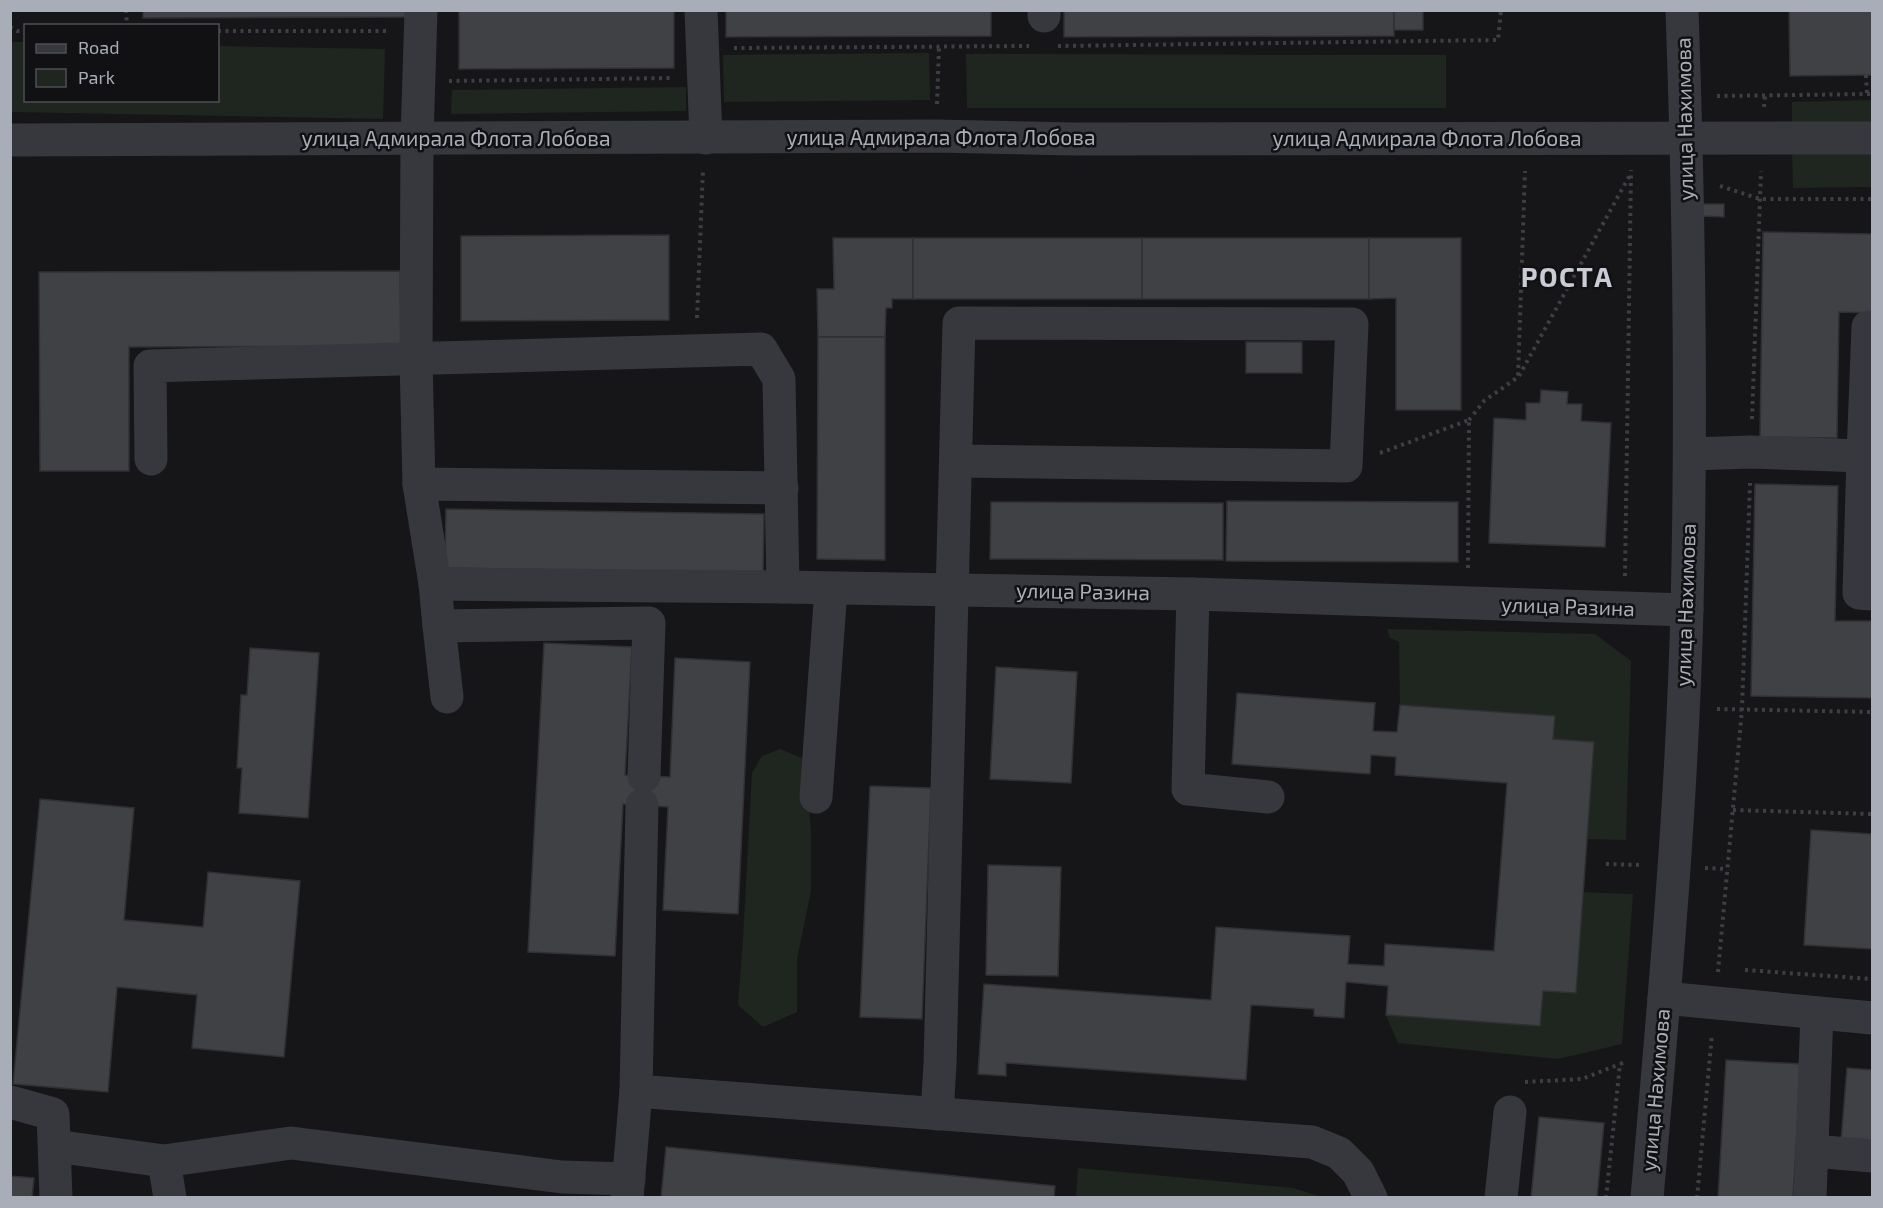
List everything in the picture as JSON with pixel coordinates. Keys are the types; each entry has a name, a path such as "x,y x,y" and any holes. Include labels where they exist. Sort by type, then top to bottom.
{"street":[{"path":"701,10 704,63 704,153"},
{"name":"улица Нахимова","path":"1647,1197 1664,998 1683,708 1687,610 1690,454 1687,174 1682,10"},
{"path":"420,21 416,359 419,484 435,584 447,697"},
{"name":"улица Адмирала Флота Лобова","path":"10,140 417,139 704,153 935,136 1085,139 1872,138"},
{"path":"937,1114 957,461 959,323 1352,324 1346,466 957,461"},
{"path":"1872,327 1868,327 1868,456 1859,593 1872,594"},
{"path":"150,459 150,366 761,350 779,379 783,587"},
{"path":"1690,454 1868,456"},
{"path":"419,484 782,488"},
{"name":"улица Разина","path":"435,584 1193,594 1687,610"},
{"path":"816,797 831,589"},
{"path":"1193,594 1188,789 1268,797"},
{"path":"55,1146 164,1161 291,1143 562,1177 628,1188 636,1091 649,623 439,626"},
{"path":"1664,998 1872,1018"},
{"path":"1810,1197 1817,1013"},
{"path":"636,1091 1312,1142 1339,1154 1358,1172 1371,1197"},
{"path":"10,1102 53,1113 56,1197"},
{"path":"1501,1197 1510,1112"},
{"path":"1813,1151 1872,1156"},
{"path":"164,1161 170,1197"}],"path":[{"path":"1057,46 1498,40 1501,10"},
{"path":"219,31 420,21"},
{"path":"10,27 17,31 24,31"},
{"path":"419,81 1033,46"},
{"path":"1685,96 1870,94 1866,75"},
{"path":"1697,1197 1742,710 1765,96"},
{"path":"1624,607 1631,139"},
{"path":"696,352 704,153"},
{"path":"1518,377 1525,170"},
{"path":"1346,466 1469,420 1484,401 1518,377 1631,172"},
{"path":"1687,174 1760,199 1872,199"},
{"path":"1467,603 1469,420"},
{"path":"1683,708 1872,712"},
{"path":"1733,810 1872,814"},
{"path":"1718,968 1730,969"},
{"path":"1742,970 1872,979"},
{"path":"1510,1112 1513,1082 1582,1078 1620,1064"}],"green space":[{"path":"11,42 24,42 24,102 219,102 219,46 385,49 383,119 11,112"},
{"path":"929,53 930,100 724,102 723,55"},
{"path":"966,54 1446,55 1446,108 967,108"},
{"path":"686,87 686,111 451,114 452,90"},
{"path":"1872,100 1872,127 1792,128 1792,102"},
{"path":"1872,147 1872,187 1793,188 1792,149"},
{"path":"1387,629 1595,634 1631,661 1626,840 1587,839 1594,742 1553,739 1554,716 1400,705 1399,642 1390,638"},
{"path":"780,749 804,759 811,829 811,891 797,959 797,1012 763,1027 738,1005 752,773 762,756"},
{"path":"1583,892 1633,894 1622,1044 1558,1059 1398,1043 1386,1015 1540,1026 1543,991 1576,993"},
{"path":"1078,1168 1293,1188 1322,1197 1076,1197"}],"building":[{"path":"143,10 413,10 413,17 143,18"},
{"path":"459,10 674,10 674,68 459,69"},
{"path":"726,10 991,10 991,36 726,37"},
{"path":"1064,10 1394,10 1394,36 1064,37"},
{"path":"1394,10 1423,10 1423,30 1394,30"},
{"path":"1789,10 1872,10 1872,75 1790,76"},
{"path":"1701,204 1724,204 1724,217 1701,216"},
{"path":"1763,232 1872,234 1872,313 1839,312 1837,438 1760,437"},
{"path":"669,235 669,320 461,321 461,236"},
{"path":"833,238 913,238 913,299 892,299 892,308 886,308 885,337 818,337 817,289 834,289"},
{"path":"913,238 1142,238 1142,299 913,299"},
{"path":"1142,238 1369,238 1369,299 1142,299"},
{"path":"1369,238 1461,238 1461,410 1396,410 1396,298 1369,299"},
{"path":"400,271 401,346 129,347 129,471 40,471 39,272"},
{"path":"818,337 885,337 885,560 817,559"},
{"path":"1246,342 1302,342 1302,373 1246,373"},
{"path":"1541,390 1568,392 1567,404 1582,404 1581,421 1611,423 1605,547 1489,543 1494,418 1526,420 1526,403 1540,403"},
{"path":"1755,484 1838,486 1835,621 1872,621 1872,698 1751,696"},
{"path":"1227,501 1458,502 1458,562 1226,561"},
{"path":"991,502 1223,503 1223,560 990,559"},
{"path":"446,509 764,514 763,573 445,568"},
{"path":"544,643 632,647 625,775 670,777 675,658 750,662 738,914 663,910 668,807 623,804 615,956 528,952"},
{"path":"250,648 319,653 308,818 239,813 242,768 237,768 241,695 247,695"},
{"path":"996,667 1077,672 1071,783 990,779"},
{"path":"1237,693 1375,703 1373,731 1397,732 1400,705 1555,716 1553,739 1594,742 1576,993 1543,991 1540,1026 1386,1015 1388,986 1346,982 1344,1018 1314,1016 1314,1009 1251,1005 1246,1080 1006,1063 1006,1076 978,1074 984,984 1211,1000 1216,927 1350,936 1348,964 1384,966 1385,944 1494,951 1507,783 1395,775 1396,757 1371,755 1370,774 1232,764"},
{"path":"870,786 931,788 922,1019 860,1017"},
{"path":"40,799 134,808 124,920 203,927 208,872 300,881 284,1057 192,1048 197,995 117,987 108,1092 13,1084"},
{"path":"1811,830 1872,834 1872,949 1804,945"},
{"path":"988,865 1061,867 1058,976 986,975"},
{"path":"1726,1060 1801,1064 1793,1198 1718,1198"},
{"path":"1847,1068 1872,1070 1872,1144 1841,1141"},
{"path":"1539,1117 1604,1123 1597,1198 1531,1198"},
{"path":"666,1147 1055,1186 1054,1198 661,1198"},
{"path":"10,1176 34,1178 32,1198 10,1198"}],"district":[{"name":"РОСТА","path":"1567,278"}]}
